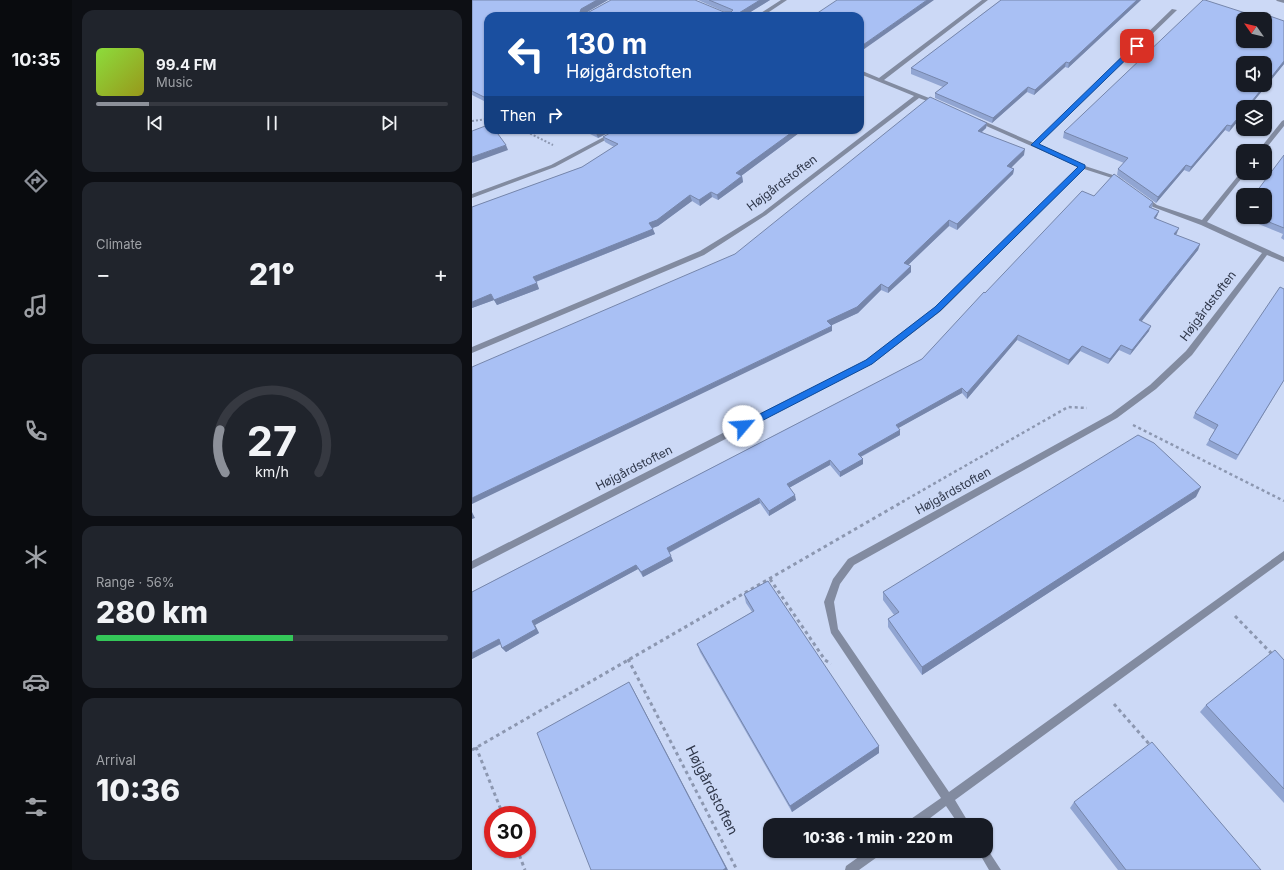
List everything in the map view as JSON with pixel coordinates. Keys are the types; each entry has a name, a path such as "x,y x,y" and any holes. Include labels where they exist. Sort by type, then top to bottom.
{"street":[{"path":"765,12 784,0"},
{"path":"881,79 986,0"},
{"path":"1279,0 1284,1"},
{"path":"1034,145 1174,10"},
{"path":"864,73 941,104"},
{"name":"Højgårdstoften","path":"472,350 702,253 764,214 919,95"},
{"path":"970,117 1083,167 1117,178 1130,187"},
{"path":"1266,144 1284,122"},
{"path":"472,196 552,166 613,134"},
{"name":"Højgårdstoften","path":"472,565 869,362 938,309 1083,167"},
{"path":"1203,223 1237,180"},
{"path":"1136,192 1155,206 1203,223 1284,260"},
{"name":"Højgårdstoften","path":"961,818 834,630 829,602 836,582 851,562 1114,416 1153,387 1189,353 1266,252"},
{"path":"922,818 1284,555"},
{"path":"850,870 866,858"},
{"path":"988,858 996,870"}],"path":[{"path":"472,121 484,120"},
{"path":"531,134 573,155"},
{"path":"1220,601 1279,661"},
{"name":"Højgårdstoften","path":"628,659 737,870"},
{"path":"1101,688 1153,749"},
{"path":"476,747 499,806"},
{"path":"520,858 525,870"}],"building":[{"path":"472,0 597,0 581,9 580,12 484,12 484,97 472,91"},
{"path":"611,0 695,0 724,12 589,12"},
{"path":"709,0 760,0 740,12 731,12 733,10"},
{"path":"837,0 927,0 864,44 864,12 819,12"},
{"path":"1001,0 1137,0 1069,63 1066,62 1035,90 1028,87 993,118 935,93 948,83 911,68"},
{"path":"1203,0 1242,12 1236,12 1236,48 1272,48 1272,17 1284,21 1284,61 1272,76 1272,56 1236,56 1236,92 1259,92 1253,100 1236,100 1236,120 1231,126 1227,125 1191,167 1186,165 1158,197 1118,169 1128,158 1064,132"},
{"path":"930,97 987,123 978,131 1025,149 1007,166 1014,169 957,224 949,220 904,263 911,266 888,288 881,284 857,307 827,321 832,326 472,498 472,367 735,254"},
{"path":"484,126 484,134 498,134 506,145 472,157 472,131"},
{"path":"608,134 790,134 736,173 742,176 717,195 711,192 699,200 690,195 657,220 649,223 653,229 533,277 537,283 494,300 491,294 472,302 472,207 582,167 618,144 603,137"},
{"path":"1284,155 1284,228 1272,223 1272,188 1259,188 1265,180 1272,180 1272,171"},
{"path":"1114,174 1153,202 1149,207 1159,211 1154,218 1179,228 1174,234 1200,244 1139,320 1151,326 1132,350 1121,345 1110,359 1082,346 1069,360 1018,335 967,393 962,388 896,425 900,430 858,454 863,459 840,472 830,460 787,484 795,495 769,511 759,498 667,548 671,556 641,572 636,565 532,621 536,629 502,648 499,639 472,653 472,592 922,359 984,292 985,293 1082,191 1094,196"},
{"path":"1280,287 1284,289 1284,380 1238,455 1209,440 1218,425 1195,413"},
{"path":"1138,435 1154,443 1201,487 922,667 888,619 899,612 883,592"},
{"path":"768,581 879,746 790,806 697,644 754,611 744,594"},
{"path":"1275,650 1284,660 1284,789 1206,705"},
{"path":"629,682 726,868 723,870 591,870 537,733"},
{"path":"1152,742 1261,870 1126,870 1074,802"}],"route":[{"path":"743,426 869,362 938,309 1083,167 1034,145 1137,46"}]}
